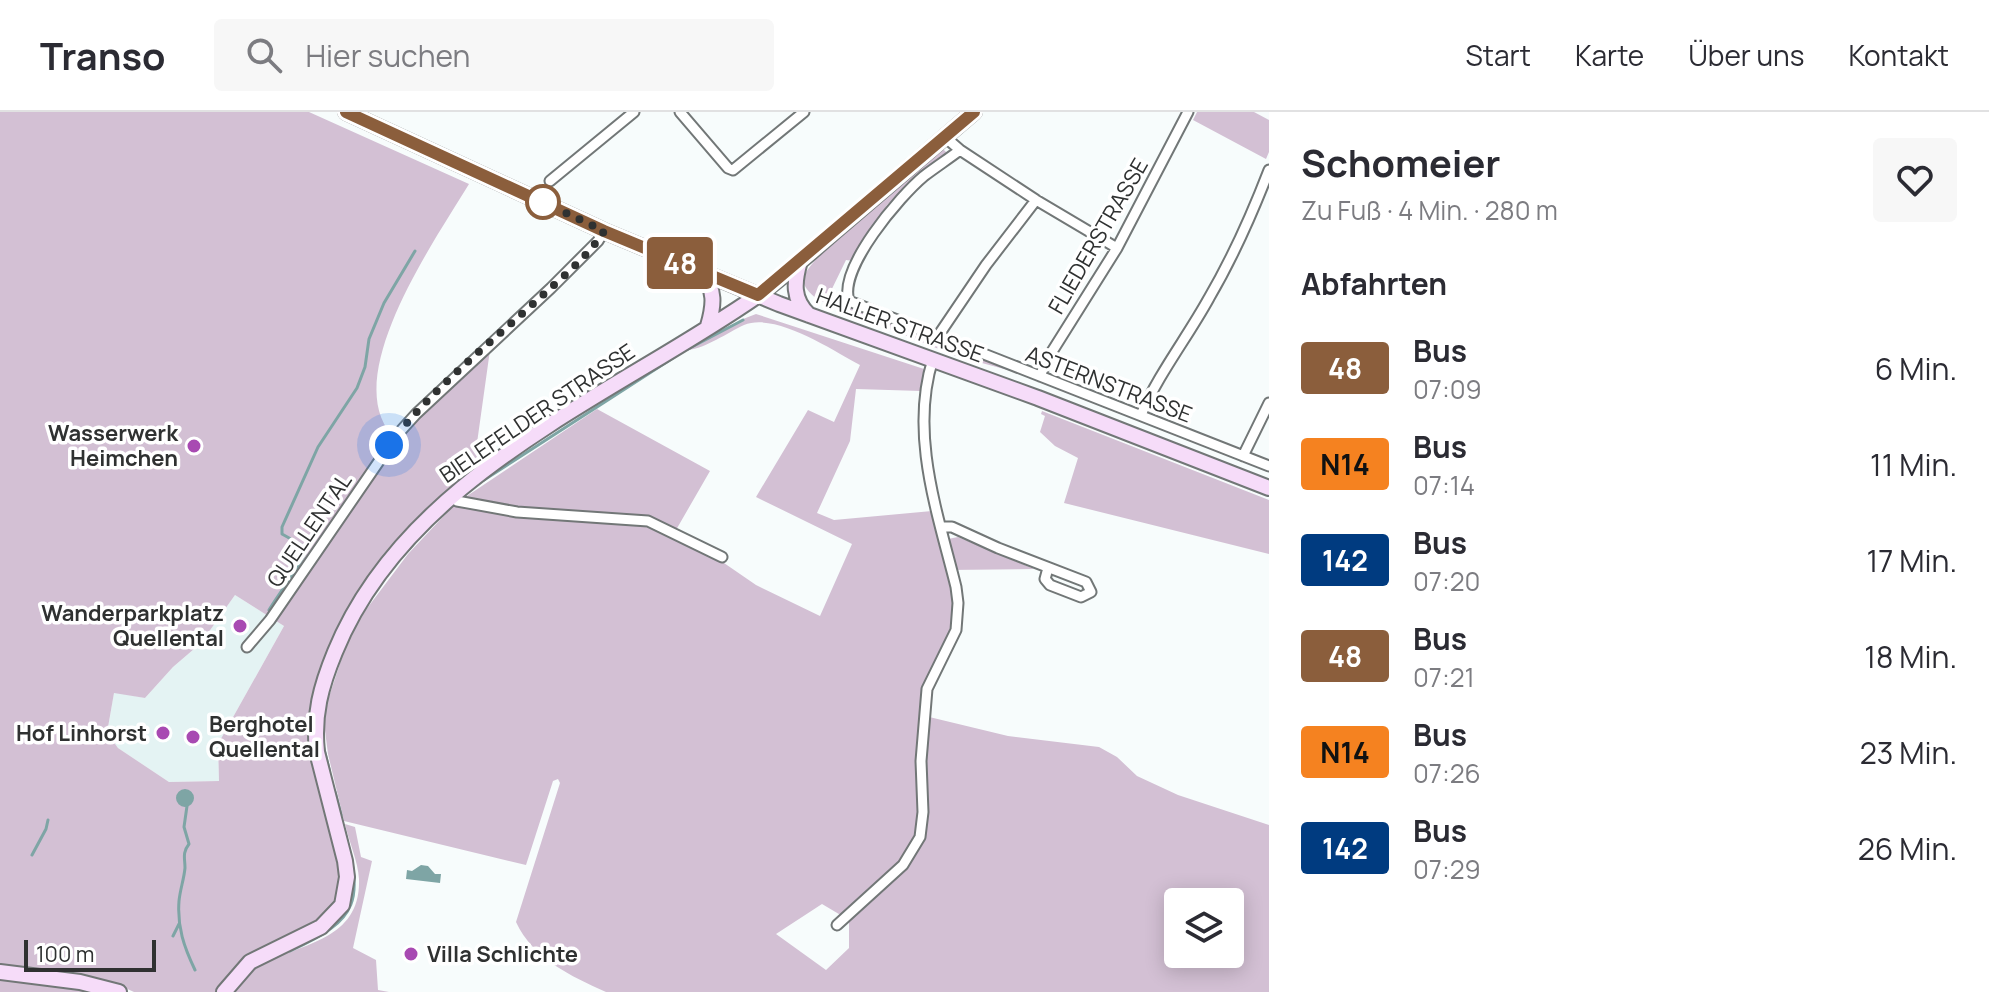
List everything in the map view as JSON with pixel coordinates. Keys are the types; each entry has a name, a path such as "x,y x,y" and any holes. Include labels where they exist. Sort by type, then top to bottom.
{"main road":[{"name":"HALLER STRASSE","path":"346,112 604,231 812,318 933,359 1269,488"},
{"name":"BIELEFELDER STRASSE","path":"224,992 250,962 321,927 342,905 347,877 345,861 321,770 315,731 322,683 340,638 367,591 409,539 451,497 524,444 758,295 974,112"},
{"path":"800,261 795,276 795,294 804,311 812,318"},
{"path":"701,272 709,282 713,297 708,326"},
{"path":"0,972 80,982 119,992"}],"street":[{"path":"550,181 634,112"},
{"path":"680,112 733,170 804,112"},
{"name":"FLIEDERSTRASSE","path":"1040,376 1048,358 1117,248 1188,112"},
{"path":"945,137 1036,200 1117,248"},
{"name":"ASTERNSTRASSE","path":"960,150 923,177 892,209 857,263 846,291 849,301 1269,466"},
{"path":"1141,415 1154,386 1217,284 1269,170"},
{"path":"938,336 986,265 1036,200"},
{"name":"QUELLENTAL","path":"247,647 270,620 397,435 561,278 604,231"},
{"path":"837,925 895,874 920,837 923,812 921,761 927,689 933,672 950,647 958,618 956,587 930,487 925,400 933,359"},
{"path":"1243,456 1269,403"},
{"path":"451,497 457,501 517,512 648,521 662,525 722,557"},
{"path":"941,527 952,527 1086,582 1091,592 1081,597 1050,585 1045,579 1048,568"}],"shaded area":[{"path":"0,112 309,112 469,184 415,274 397,312 383,349 377,384 380,415 397,440 490,350 477,443 492,458 363,587 334,634 317,682 310,708 309,731 341,880 337,898 320,920 245,958 217,992 134,992 123,987 0,967","holes":["235,595 284,626 218,744 219,781 169,782 118,748 107,733 114,693 145,698 173,667 201,643"]},
{"path":"1197,112 1254,112 1269,120 1269,152 1266,159 1193,120"},
{"path":"943,149 947,153 887,205 853,261 846,260 828,297 1023,374 956,356 818,300 804,284 807,270 817,258"},
{"path":"756,314 924,369 921,391 856,389 850,441 817,513 834,520 932,511 938,541 958,537 1034,569 948,570 953,587 954,621 947,644 926,679 921,715 1008,736 1099,747 1117,757 1137,776 1178,795 1269,825 1269,992 606,992 554,965 532,946 516,922 560,783 558,779 553,781 526,865 344,821 324,723 328,700 347,642 362,615 408,554 455,504 597,409 710,471 676,530 756,585 820,616 852,544 756,497 808,410 834,422 860,365 804,334 757,322 688,350","holes":["822,904 849,920 849,948 826,970 776,934"]},
{"path":"1042,411 1269,500 1269,554 1064,503 1078,458 1055,446 1040,432 1045,416 1041,414"},
{"path":"235,595 284,626 218,744 219,781 169,782 118,748 107,734 114,692 145,698 173,667 201,643"},
{"path":"345,824 355,827 361,857 372,861 353,948 376,960 378,990 389,992 232,992 259,966 327,936 351,915 359,879"},
{"path":"0,978 106,992 0,992"}],"water":[{"path":"181,789 189,789 194,798 192,805 181,807 176,802 176,794"},
{"path":"421,865 428,866 435,874 441,874 440,883 406,879 407,870 412,871"}],"waterway":[{"path":"269,610 307,548 282,534 282,527 318,447 357,388 365,367 369,339 384,303 415,251"},
{"path":"688,349 743,320"},
{"path":"484,480 676,356"},
{"path":"409,549 422,534"},
{"path":"323,745 329,769"},
{"path":"335,792 341,815"},
{"path":"187,806 184,827 189,844 185,853 179,920 195,970"},
{"path":"32,855 48,820"},
{"path":"290,951 331,928 351,905 354,874 344,829"},
{"path":"173,936 179,924"}],"bus line":[{"name":"48","path":"346,112 604,231 758,295 974,112"}],"place":[{"name":"Wasserwerk Heimchen","path":"194,446"},
{"name":"Wanderparkplatz Quellental","path":"240,626"},
{"name":"Hof Linhorst","path":"163,733"},
{"name":"Berghotel Quellental","path":"193,737"},
{"name":"Villa Schlichte","path":"411,954"}],"route":[{"path":"389,445 416,414 551,288 598,241 604,231 543,202"}]}
